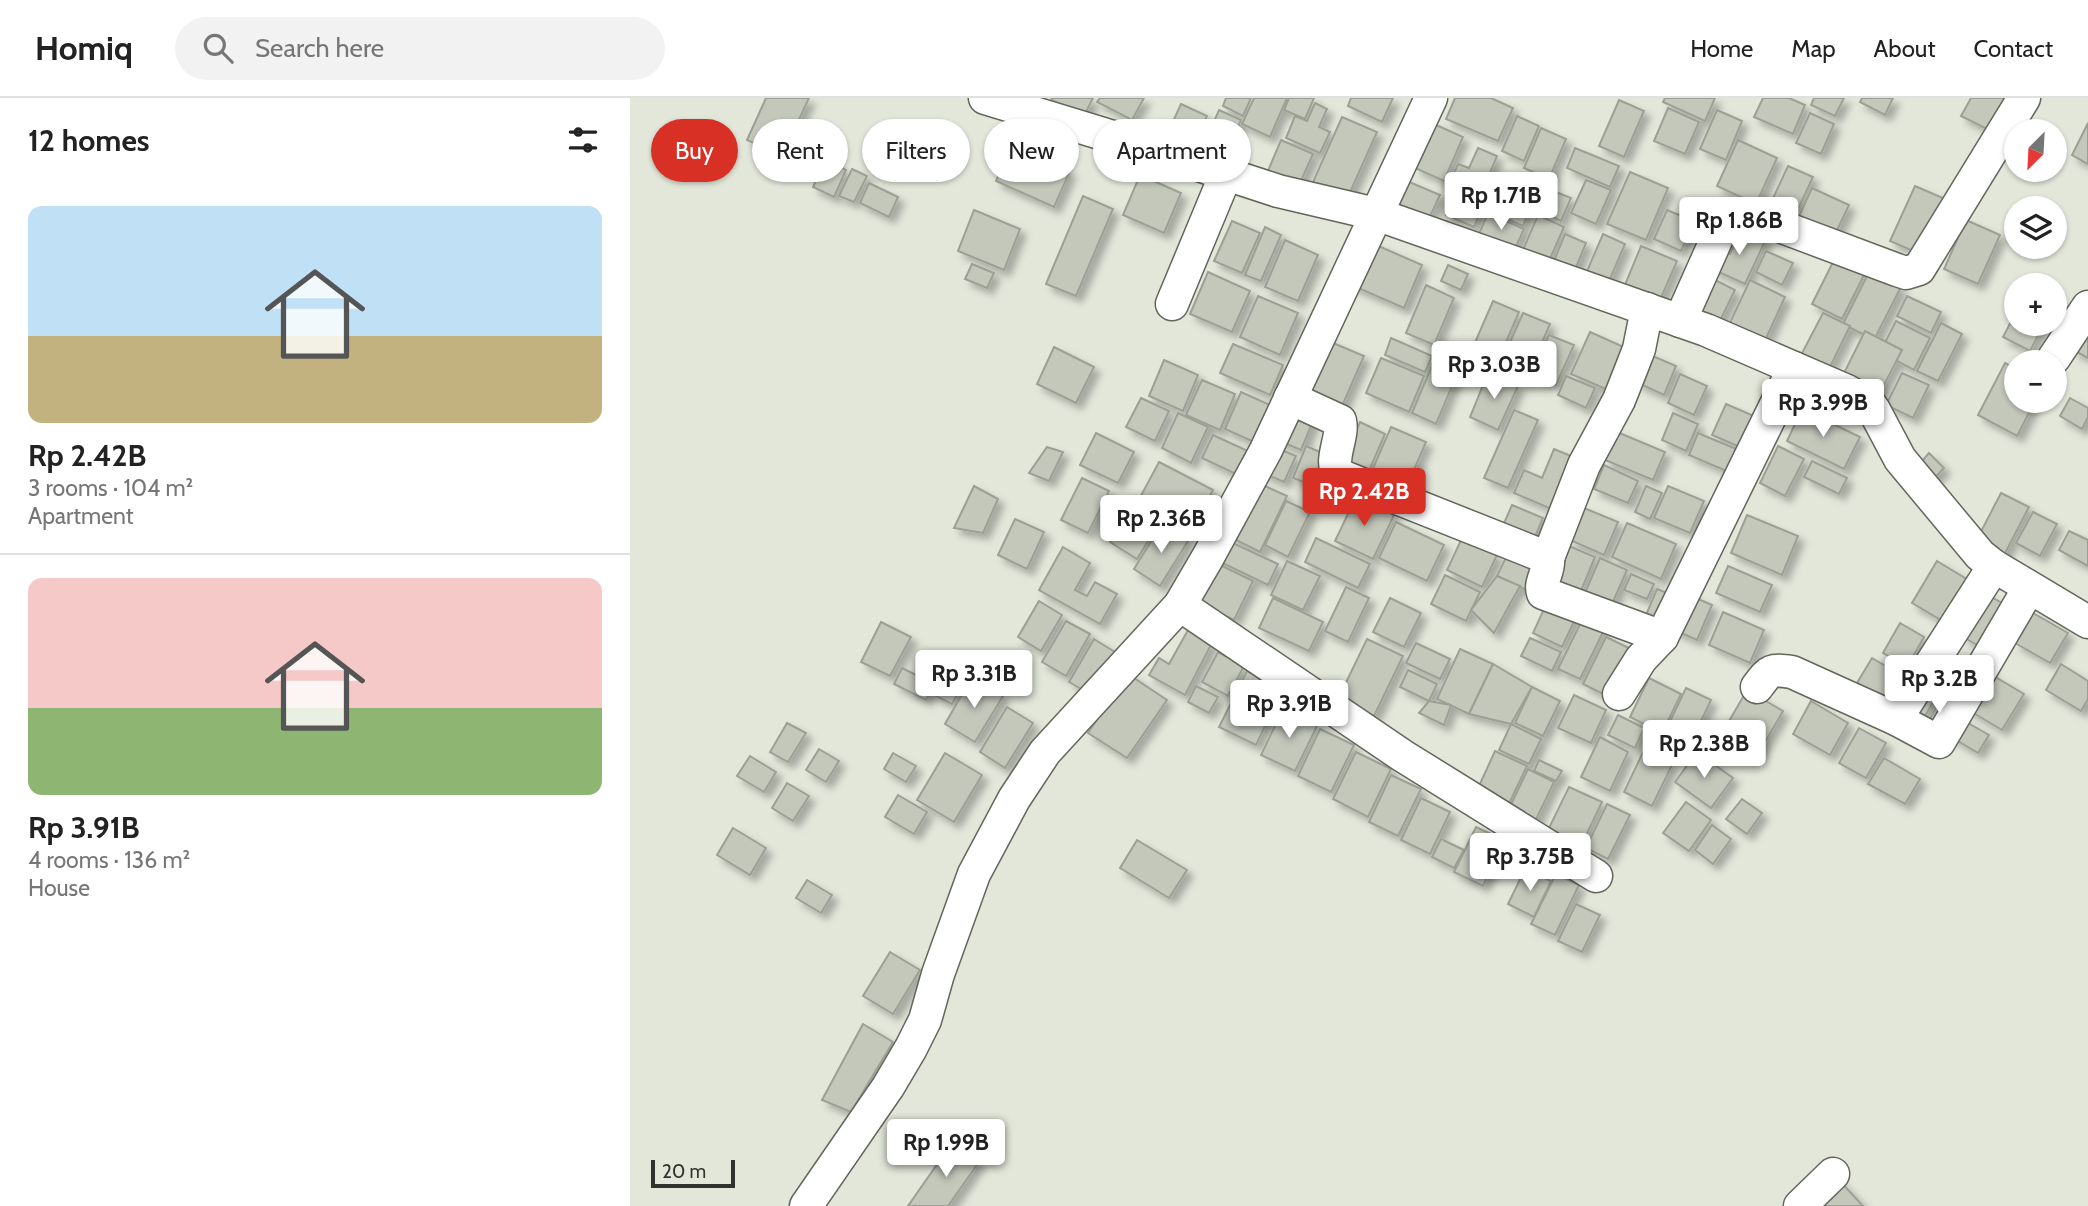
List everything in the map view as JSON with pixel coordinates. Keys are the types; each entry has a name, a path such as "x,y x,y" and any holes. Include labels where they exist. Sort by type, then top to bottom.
{"street":[{"path":"985,98 1093,132"},
{"path":"806,1206 888,1087 911,1048 925,1020 938,974 974,874 1014,799 1045,752 1180,605 1266,450 1431,98"},
{"path":"1680,321 1721,229 1730,217 1737,214 1753,216 1906,273 1919,269 2024,98"},
{"path":"1172,304 1223,182"},
{"path":"1250,182 1376,214 1680,321 1847,391 1869,403 1907,467 1973,547 1994,566 2088,622"},
{"path":"2059,350 2088,307"},
{"path":"1647,309 1632,367 1619,400 1584,465 1548,558 1549,568 1541,587 1542,593 1662,637"},
{"path":"1619,694 1642,659 1662,637 1794,368"},
{"path":"1290,398 1340,421 1342,428 1335,463 1335,470 1339,475 1548,558"},
{"path":"1896,719 1994,566"},
{"path":"1756,687 1774,669 1792,672 1896,719 1939,742 2029,588"},
{"path":"1180,605 1403,756 1596,876"},
{"path":"1800,1206 1833,1174"}],"building":[{"path":"766,98 809,98 799,119 756,119"},
{"path":"1093,98 1084,116 1051,100"},
{"path":"1100,98 1144,98 1133,119 1097,102"},
{"path":"1226,98 1251,98 1243,116 1223,106"},
{"path":"1254,98 1287,98 1270,137 1251,128 1251,119 1244,119"},
{"path":"1289,98 1314,98 1305,119 1284,110"},
{"path":"1351,98 1393,98 1382,122 1348,106"},
{"path":"1455,98 1491,98 1513,108 1498,141 1446,119"},
{"path":"1665,98 1715,98 1705,121 1663,102"},
{"path":"1763,98 1789,98 1805,105 1793,134 1754,117"},
{"path":"1814,98 1844,98 1835,116 1811,105"},
{"path":"1862,98 1893,98 1885,115 1860,102"},
{"path":"1971,98 2011,98 1993,132 1961,116"},
{"path":"1619,100 1644,111 1624,157 1599,146"},
{"path":"1315,103 1327,109 1319,127 1330,132 1320,153 1286,138 1295,116 1307,121"},
{"path":"1181,104 1207,116 1206,119 1174,119"},
{"path":"1668,108 1699,122 1685,154 1654,141"},
{"path":"1219,110 1239,119 1215,119"},
{"path":"1717,110 1742,121 1726,160 1700,149"},
{"path":"1810,113 1834,124 1821,154 1796,143"},
{"path":"1517,116 1539,126 1524,161 1502,151"},
{"path":"1342,117 1377,132 1348,197 1313,182"},
{"path":"2088,123 2088,164 2072,155"},
{"path":"1434,124 1463,137 1444,181 1415,168"},
{"path":"1541,128 1566,139 1549,179 1524,168"},
{"path":"752,129 752,142 747,140"},
{"path":"1281,140 1313,154 1296,192 1265,178"},
{"path":"1738,140 1777,158 1756,204 1717,186"},
{"path":"1478,148 1497,156 1480,197 1449,184 1458,164 1469,168"},
{"path":"1575,148 1619,166 1610,187 1567,168"},
{"path":"1788,166 1813,177 1791,224 1766,213"},
{"path":"852,169 862,174 864,182 854,202 839,196"},
{"path":"1630,172 1668,188 1646,240 1607,224"},
{"path":"1586,180 1611,190 1596,224 1571,213"},
{"path":"1407,181 1440,195 1427,223 1395,209"},
{"path":"815,182 841,182 834,197 813,187"},
{"path":"998,182 1065,182 1054,207"},
{"path":"1137,182 1156,182 1181,193 1164,233 1123,215"},
{"path":"869,183 898,197 889,217 860,203"},
{"path":"1915,186 1945,199 1920,254 1890,241"},
{"path":"1812,188 1849,205 1832,241 1795,225"},
{"path":"1551,190 1571,198 1561,221 1542,212"},
{"path":"1493,192 1530,209 1523,226 1486,210"},
{"path":"1455,193 1483,205 1474,227 1446,215"},
{"path":"1083,196 1113,209 1076,296 1046,284"},
{"path":"974,210 1020,229 1004,270 958,251"},
{"path":"1667,210 1694,221 1681,251 1654,239"},
{"path":"1488,213 1524,229 1514,251 1478,236"},
{"path":"1538,215 1564,227 1549,261 1523,250"},
{"path":"1966,220 2000,235 1978,284 1944,269"},
{"path":"1232,221 1260,233 1242,273 1214,261"},
{"path":"1265,227 1281,235 1261,281 1245,275"},
{"path":"1742,229 1766,239 1745,284 1710,268 1719,248 1730,254"},
{"path":"1565,234 1586,243 1575,270 1554,261"},
{"path":"1603,234 1625,244 1606,288 1584,278"},
{"path":"1285,240 1318,255 1298,301 1265,287"},
{"path":"1367,241 1422,265 1404,308 1349,284"},
{"path":"1641,246 1677,261 1657,307 1622,292"},
{"path":"1766,251 1793,263 1782,285 1756,272"},
{"path":"1836,256 1866,271 1842,319 1812,304"},
{"path":"972,264 994,273 987,288 965,279"},
{"path":"1448,265 1468,274 1461,290 1441,281"},
{"path":"1208,272 1250,291 1232,332 1190,314"},
{"path":"1869,272 1901,287 1874,340 1843,324"},
{"path":"1711,278 1735,290 1717,327 1693,316"},
{"path":"1750,280 1785,297 1763,345 1727,329"},
{"path":"1426,285 1454,298 1434,345 1406,333"},
{"path":"1258,296 1298,313 1280,355 1240,337"},
{"path":"1907,296 1941,312 1931,333 1897,316"},
{"path":"1493,301 1519,312 1496,365 1470,354"},
{"path":"1523,313 1550,324 1526,379 1499,367"},
{"path":"1823,313 1850,326 1828,371 1800,357"},
{"path":"1896,321 1930,338 1914,370 1880,352"},
{"path":"2088,321 2088,358 2073,350"},
{"path":"1941,323 1962,334 1938,381 1917,371"},
{"path":"1865,331 1902,350 1880,393 1843,375"},
{"path":"1590,332 1626,348 1608,390 1571,374"},
{"path":"1549,335 1574,345 1556,385 1531,374"},
{"path":"2004,335 2038,336 2031,350 2003,337"},
{"path":"1391,338 1432,356 1425,372 1385,355"},
{"path":"1326,340 1364,356 1339,413 1301,397"},
{"path":"1233,344 1283,365 1270,395 1220,373"},
{"path":"1054,347 1094,367 1076,403 1037,384"},
{"path":"1438,352 1462,362 1456,376 1432,365"},
{"path":"1648,354 1676,366 1664,395 1636,382"},
{"path":"1381,358 1424,376 1409,412 1366,393"},
{"path":"1164,360 1198,375 1183,411 1149,396"},
{"path":"2004,365 2004,413 2029,413 2017,436 1978,415"},
{"path":"1431,368 1455,379 1436,424 1412,413"},
{"path":"1488,373 1518,386 1498,430 1470,417"},
{"path":"1902,373 1929,385 1913,418 1886,405"},
{"path":"1680,374 1707,386 1694,415 1668,403"},
{"path":"1566,376 1595,388 1586,408 1558,395"},
{"path":"1202,380 1235,394 1220,430 1186,415"},
{"path":"1241,392 1270,405 1254,442 1225,429"},
{"path":"1141,398 1169,411 1155,441 1126,427"},
{"path":"2070,398 2088,408 2088,417 2082,429 2060,416 2062,413 2067,413"},
{"path":"1726,404 1754,416 1740,447 1712,435"},
{"path":"1290,405 1315,416 1301,450 1275,439"},
{"path":"1802,409 1860,437 1844,469 1787,441"},
{"path":"1514,410 1538,420 1508,488 1484,478"},
{"path":"1178,413 1208,427 1191,463 1162,448"},
{"path":"1673,413 1698,424 1686,451 1662,440"},
{"path":"1360,422 1385,434 1365,480 1340,469"},
{"path":"1391,427 1426,442 1403,495 1368,480"},
{"path":"1617,432 1665,452 1653,480 1605,460"},
{"path":"1096,433 1134,452 1118,483 1080,465"},
{"path":"1698,433 1741,451 1731,473 1689,455"},
{"path":"1213,435 1250,452 1238,475 1202,458"},
{"path":"1272,446 1296,456 1284,482 1261,472"},
{"path":"1306,446 1327,455 1314,486 1293,478"},
{"path":"1778,446 1804,459 1785,496 1760,483"},
{"path":"1047,447 1063,452 1049,481 1029,473"},
{"path":"1554,449 1578,459 1556,511 1514,493 1524,470 1542,478"},
{"path":"1929,453 1944,468 1930,483 1915,469"},
{"path":"1812,461 1847,478 1839,494 1804,477"},
{"path":"1159,462 1213,490 1191,532 1137,503"},
{"path":"1604,465 1638,481 1628,503 1594,489"},
{"path":"1082,478 1109,491 1088,533 1061,520"},
{"path":"1256,482 1287,496 1260,552 1230,537"},
{"path":"974,486 998,499 983,533 954,528"},
{"path":"1646,486 1662,493 1650,519 1635,512"},
{"path":"1668,486 1704,501 1690,533 1654,518"},
{"path":"2001,493 2029,507 2002,559 1974,545"},
{"path":"1356,497 1394,515 1373,559 1335,541"},
{"path":"1286,501 1310,512 1288,557 1265,545"},
{"path":"1512,505 1543,518 1532,544 1501,530"},
{"path":"1131,508 1158,525 1137,559 1110,542"},
{"path":"1584,508 1618,522 1604,555 1570,540"},
{"path":"2033,512 2057,524 2040,556 2016,543"},
{"path":"1747,515 1798,536 1782,575 1731,553"},
{"path":"1015,519 1044,532 1027,569 998,555"},
{"path":"1396,522 1444,545 1427,581 1379,558"},
{"path":"1627,523 1676,544 1661,579 1612,557"},
{"path":"1162,524 1188,541 1160,586 1134,569"},
{"path":"2069,531 2088,540 2088,566 2059,550"},
{"path":"1220,537 1278,564 1268,585 1210,557"},
{"path":"1316,538 1370,564 1358,588 1305,562"},
{"path":"1462,538 1497,555 1482,587 1447,570"},
{"path":"1562,543 1595,557 1576,603 1543,588"},
{"path":"1063,547 1090,563 1075,590 1087,596 1095,582 1117,594 1100,624 1039,590"},
{"path":"1509,551 1547,569 1535,594 1497,576"},
{"path":"1600,558 1627,570 1612,604 1585,593"},
{"path":"1212,561 1253,581 1234,620 1193,600"},
{"path":"1287,561 1320,576 1303,610 1271,595"},
{"path":"1937,561 1970,581 1946,623 1912,603"},
{"path":"1728,566 1772,585 1760,612 1716,593"},
{"path":"1631,574 1654,584 1647,599 1624,590"},
{"path":"1445,575 1480,592 1466,621 1431,604"},
{"path":"1497,576 1520,586 1494,633 1471,610"},
{"path":"1346,587 1369,598 1348,642 1325,631"},
{"path":"1657,589 1675,596 1663,623 1646,615"},
{"path":"1687,594 1712,605 1697,640 1672,629"},
{"path":"1988,595 2011,608 1986,650 1963,637"},
{"path":"1273,598 1323,622 1309,651 1259,628"},
{"path":"1390,598 1421,613 1404,647 1373,632"},
{"path":"1549,598 1578,613 1562,647 1533,633"},
{"path":"1039,601 1062,615 1041,651 1018,637"},
{"path":"1723,612 1764,630 1750,663 1709,645"},
{"path":"2033,613 2068,633 2050,663 2015,643"},
{"path":"1584,616 1606,626 1580,679 1558,669"},
{"path":"1066,621 1090,634 1066,676 1042,662"},
{"path":"881,622 911,637 890,676 861,662"},
{"path":"1900,623 1924,637 1907,667 1883,653"},
{"path":"1188,630 1212,643 1185,695 1149,675 1159,658 1169,664"},
{"path":"1606,637 1631,649 1609,697 1583,684"},
{"path":"1530,638 1561,652 1552,671 1521,656"},
{"path":"1094,639 1115,652 1090,694 1069,682"},
{"path":"1367,639 1403,656 1374,716 1338,699"},
{"path":"1416,643 1450,659 1440,679 1406,663"},
{"path":"1460,649 1493,664 1469,714 1437,699"},
{"path":"1218,652 1244,666 1228,696 1202,682"},
{"path":"1948,653 1974,669 1957,699 1930,683"},
{"path":"1872,658 1901,675 1883,705 1854,688"},
{"path":"1493,664 1532,687 1511,724 1469,714"},
{"path":"2061,664 2088,681 2088,699 2081,711 2046,690"},
{"path":"902,668 934,684 926,700 894,684"},
{"path":"1408,670 1437,684 1429,701 1400,687"},
{"path":"1247,671 1283,688 1256,745 1219,727"},
{"path":"1987,672 2024,694 2002,730 1965,708"},
{"path":"1128,674 1167,700 1127,758 1088,733"},
{"path":"943,677 961,687 952,704 934,695"},
{"path":"972,677 1003,696 975,742 945,724"},
{"path":"1649,678 1681,694 1662,733 1630,717"},
{"path":"1196,686 1218,697 1209,713 1188,702"},
{"path":"1532,687 1560,701 1543,736 1515,723"},
{"path":"1686,688 1711,700 1689,746 1664,734"},
{"path":"1747,690 1783,711 1757,756 1721,735"},
{"path":"1922,690 1936,697 1925,716 1912,708"},
{"path":"1574,695 1606,710 1591,743 1558,728"},
{"path":"1429,701 1451,705 1444,725 1419,713"},
{"path":"1811,701 1848,723 1830,755 1793,734"},
{"path":"1937,706 1953,715 1927,724"},
{"path":"1007,707 1033,723 1005,768 980,752"},
{"path":"1283,709 1317,726 1295,771 1261,755"},
{"path":"1618,715 1644,728 1635,748 1608,735"},
{"path":"1961,719 1989,735 1978,753 1951,737"},
{"path":"787,723 806,733 788,762 770,752"},
{"path":"1511,724 1541,739 1529,764 1499,750"},
{"path":"1859,728 1886,743 1866,778 1839,763"},
{"path":"1320,729 1354,745 1331,792 1298,776"},
{"path":"1600,737 1628,752 1610,791 1581,777"},
{"path":"819,749 839,761 826,782 806,770"},
{"path":"1495,751 1527,766 1504,814 1473,799"},
{"path":"1356,752 1391,769 1368,817 1333,799"},
{"path":"1643,752 1672,765 1652,806 1624,792"},
{"path":"1697,752 1733,778 1711,808 1675,782"},
{"path":"893,753 916,766 906,782 884,769"},
{"path":"945,753 982,775 954,822 917,800"},
{"path":"750,756 776,772 764,792 737,776"},
{"path":"1884,758 1920,779 1905,804 1868,784"},
{"path":"1539,760 1562,771 1556,781 1534,771"},
{"path":"1528,769 1554,782 1531,830 1505,817"},
{"path":"1391,775 1421,789 1398,836 1369,822"},
{"path":"787,783 809,796 793,821 772,808"},
{"path":"1569,787 1602,802 1581,846 1548,830"},
{"path":"898,795 927,812 914,834 885,817"},
{"path":"1421,798 1450,812 1430,854 1401,840"},
{"path":"1742,799 1762,813 1747,834 1726,819"},
{"path":"1686,802 1711,820 1689,851 1663,833"},
{"path":"1607,804 1630,815 1608,859 1586,848"},
{"path":"1712,825 1731,839 1713,864 1695,850"},
{"path":"1476,827 1504,840 1483,886 1454,872"},
{"path":"733,828 766,848 750,875 717,855"},
{"path":"1441,839 1464,850 1454,868 1432,857"},
{"path":"1137,840 1187,870 1169,898 1120,868"},
{"path":"1525,869 1551,881 1534,917 1508,904"},
{"path":"1556,874 1579,885 1555,935 1531,924"},
{"path":"807,880 832,895 821,913 796,898"},
{"path":"1576,904 1600,915 1582,952 1558,941"},
{"path":"890,952 920,970 893,1014 863,996"},
{"path":"863,1024 893,1042 851,1112 822,1100"},
{"path":"952,1143 979,1162 948,1206 908,1206"},
{"path":"1839,1180 1863,1206 1820,1206"}]}
